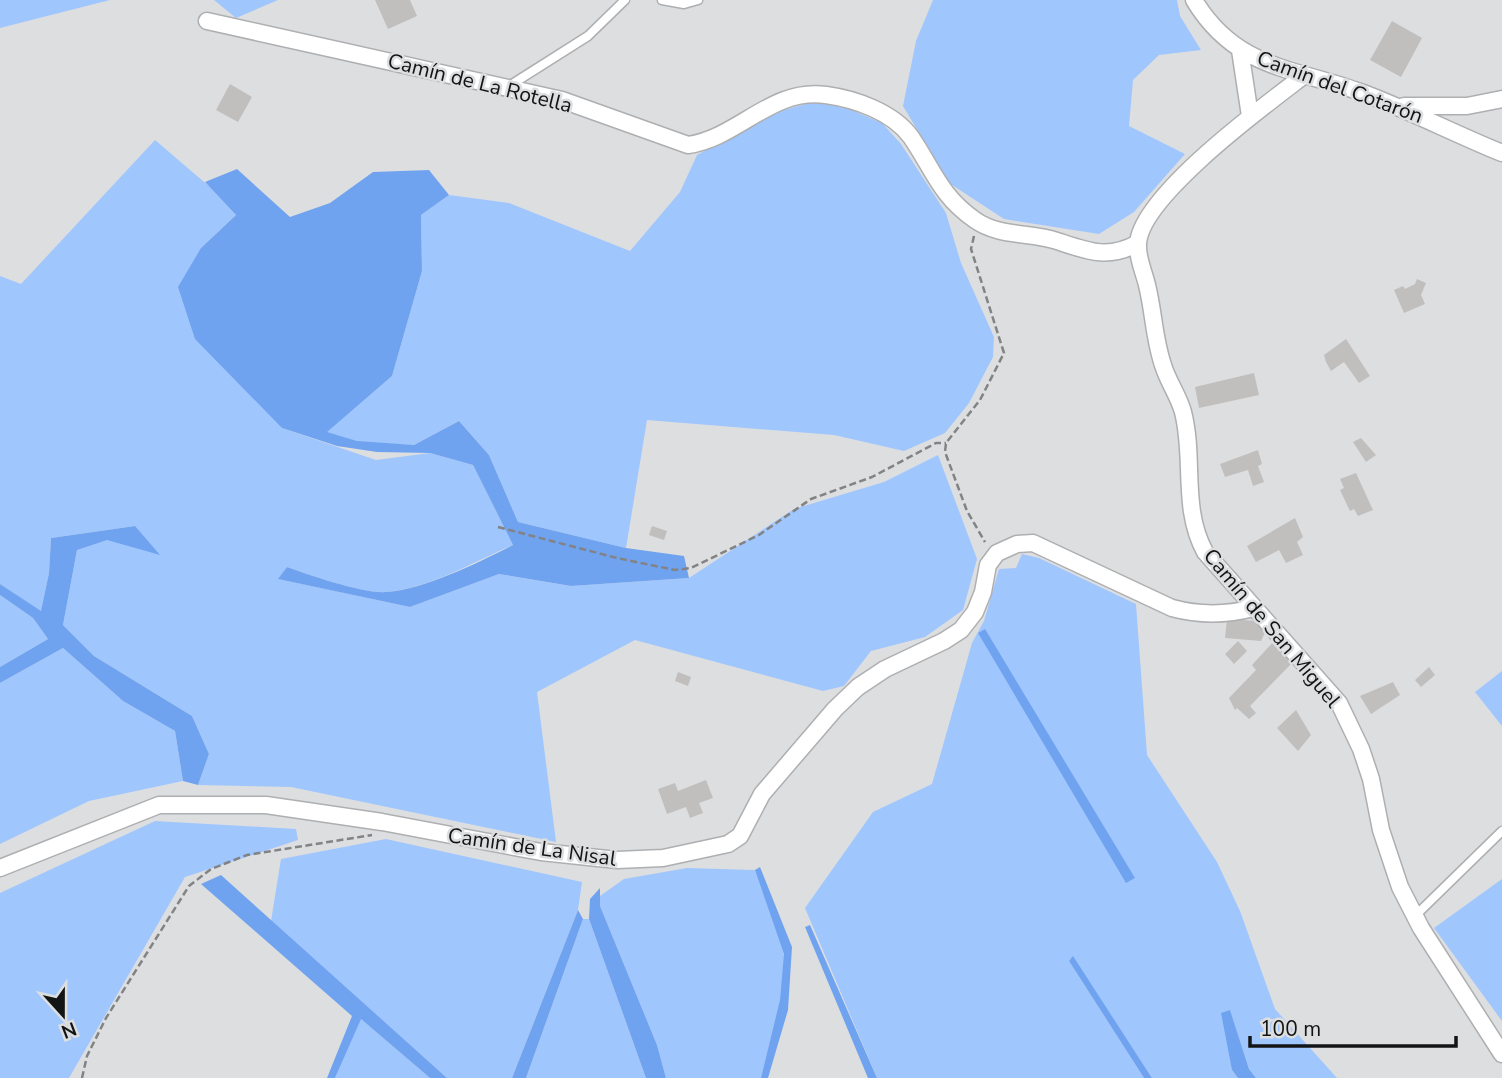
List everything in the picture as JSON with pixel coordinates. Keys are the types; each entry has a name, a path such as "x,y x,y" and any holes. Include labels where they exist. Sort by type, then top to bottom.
{"street":[{"name":"Camín del Cotarón","path":"1194,0 1234,47 1240,50 1302,77 1360,92 1502,153"},
{"name":"Camín de La Rotella","path":"207,21 562,100 688,145 708,140 762,110 797,96 826,95 847,100 884,114 904,129 934,180 977,222 990,229 1053,239 1104,255 1138,243"},
{"path":"1240,50 1250,116"},
{"path":"1138,243 1142,225 1172,186 1250,116 1302,77"},
{"path":"1395,107 1466,106 1502,99"},
{"name":"Camín de San Miguel","path":"1138,243 1156,343 1164,370 1183,410 1189,442 1192,523 1205,552 1339,703 1362,750 1381,830 1400,887 1415,916 1502,1054"},
{"path":"997,553 1017,544 1033,543 1172,608 1191,613 1239,612 1253,608"},
{"name":"Camín de La Nisal","path":"0,868 159,805 266,805 382,822 541,852 617,860 663,858 729,844 740,836 762,794 835,709 858,687 893,664 944,642 961,630 975,612 983,592 988,565 997,553"}],"lane":[{"path":"507,87 588,36 625,0"},
{"path":"662,0 684,4 698,0"},
{"path":"1415,916 1502,831"}],"path":[{"path":"977,222 971,249 1004,353 980,400 946,443 945,452 967,511 984,541 997,553"},
{"path":"498,527 617,558 675,570 691,568 759,535 811,499 872,477 936,443 946,443"},
{"path":"82,1078 87,1056 106,1018 173,908 189,887 211,869 247,855 370,836 377,832 382,822"}],"shaded area":[{"path":"0,0 110,0 0,28"},
{"path":"214,0 278,0 236,18"},
{"path":"933,0 1177,0 1180,16 1201,50 1159,55 1133,80 1129,126 1185,154 1134,212 1099,234 1004,219 949,183 903,106 916,41"},
{"path":"813,102 847,108 882,123 901,144 946,213 961,263 994,337 993,357 969,403 945,433 904,451 834,435 647,420 626,548 518,522 489,455 459,421 414,445 363,443 326,432 392,376 422,271 421,215 449,195 509,203 630,251 680,192 697,155 777,112"},
{"path":"155,140 210,187 236,215 201,248 282,428 376,460 430,453 473,465 513,545 435,580 403,590 377,592 351,587 287,567 279,579 410,607 499,574 571,586 689,578 794,509 884,482 938,455 977,559 963,610 925,637 871,651 844,686 823,691 635,640 537,692 556,842 291,787 198,785 209,754 192,716 94,656 63,625 77,550 135,526 51,538 49,573 41,612 0,584 0,276 21,284"},
{"path":"237,169 290,217 330,203 373,172 429,170 449,195 421,215 422,271 392,376 327,432 357,441 414,445 459,421 489,455 518,522 626,548 684,556 689,578 571,586 499,574 410,607 278,579 287,567 364,590 402,590 451,574 513,545 473,465 430,453 377,452 337,446 282,428 195,339 178,287 201,248 236,215 205,182"},
{"path":"135,526 160,555 107,540 77,550 63,625 94,656 192,716 209,754 198,785 183,781 175,731 123,701 63,648 0,683 0,667 48,639 33,618 0,595 0,584 41,611 49,573 51,538"},
{"path":"1022,554 1039,558 1136,604 1147,755 1217,862 1240,911 1275,1009 1337,1078 1256,1078 1249,1069 1230,1011 1232,1070 1238,1078 1152,1078 1073,957 1069,961 1144,1078 877,1078 805,908 873,812 932,784 972,643 984,621 999,569 1016,568"},
{"path":"0,595 33,618 48,639 0,667"},
{"path":"985,629 1135,878 1126,883 978,633"},
{"path":"63,648 123,701 175,731 183,781 89,801 0,844 0,683"},
{"path":"1502,671 1502,726 1475,692"},
{"path":"155,821 296,829 298,840 185,877 69,1078 0,1078 0,893"},
{"path":"386,839 582,882 578,910 512,1078 447,1078 271,921 281,859"},
{"path":"760,867 792,947 788,1010 768,1078 761,1078 780,1000 784,954 755,870"},
{"path":"687,868 755,870 777,924 784,956 783,987 774,1034 761,1078 666,1078 657,1045 600,906 600,896 624,879"},
{"path":"221,875 447,1078 430,1078 361,1019 335,1078 327,1078 352,1016 201,884"},
{"path":"1502,879 1502,1021 1434,928"},
{"path":"600,888 600,906 657,1045 666,1078 646,1078 589,919 590,899"},
{"path":"578,910 583,919 526,1078 512,1078"},
{"path":"583,919 589,919 646,1078 526,1078"},
{"path":"810,925 877,1078 868,1078 805,927"},
{"path":"1073,956 1152,1078 1144,1078 1069,961"},
{"path":"1230,1010 1249,1069 1256,1078 1238,1078 1232,1070 1221,1013"},
{"path":"360,1018 430,1078 335,1078"}],"building":[{"path":"375,0 410,0 417,16 388,29"},
{"path":"1392,21 1422,38 1401,77 1370,60"},
{"path":"230,84 252,97 238,122 216,110"},
{"path":"1417,279 1426,283 1421,295 1425,304 1404,313 1394,290 1403,286 1405,289 1415,284"},
{"path":"1346,339 1370,376 1359,383 1344,362 1331,371 1326,362 1324,355"},
{"path":"1254,373 1259,395 1199,408 1195,387"},
{"path":"1361,438 1376,455 1366,462 1353,442"},
{"path":"1258,450 1262,464 1258,466 1264,482 1253,486 1248,470 1225,477 1220,464"},
{"path":"1356,473 1373,510 1358,516 1354,509 1350,511 1340,490 1344,488 1340,479"},
{"path":"1295,518 1303,537 1297,542 1303,555 1286,563 1279,550 1256,562 1247,546"},
{"path":"652,526 667,531 664,540 649,535"},
{"path":"1227,619 1258,621 1267,628 1261,641 1225,638"},
{"path":"1238,641 1247,651 1234,664 1225,654"},
{"path":"1274,641 1296,659 1250,706 1256,713 1249,719 1237,708 1235,710 1229,698 1256,670 1252,665"},
{"path":"1429,667 1435,675 1421,687 1415,680"},
{"path":"678,672 691,677 688,686 675,681"},
{"path":"1393,682 1400,695 1371,714 1360,696"},
{"path":"1296,710 1311,735 1298,751 1277,728"},
{"path":"706,780 713,798 699,803 703,813 690,818 686,807 667,814 658,789 675,783 678,791"}]}
